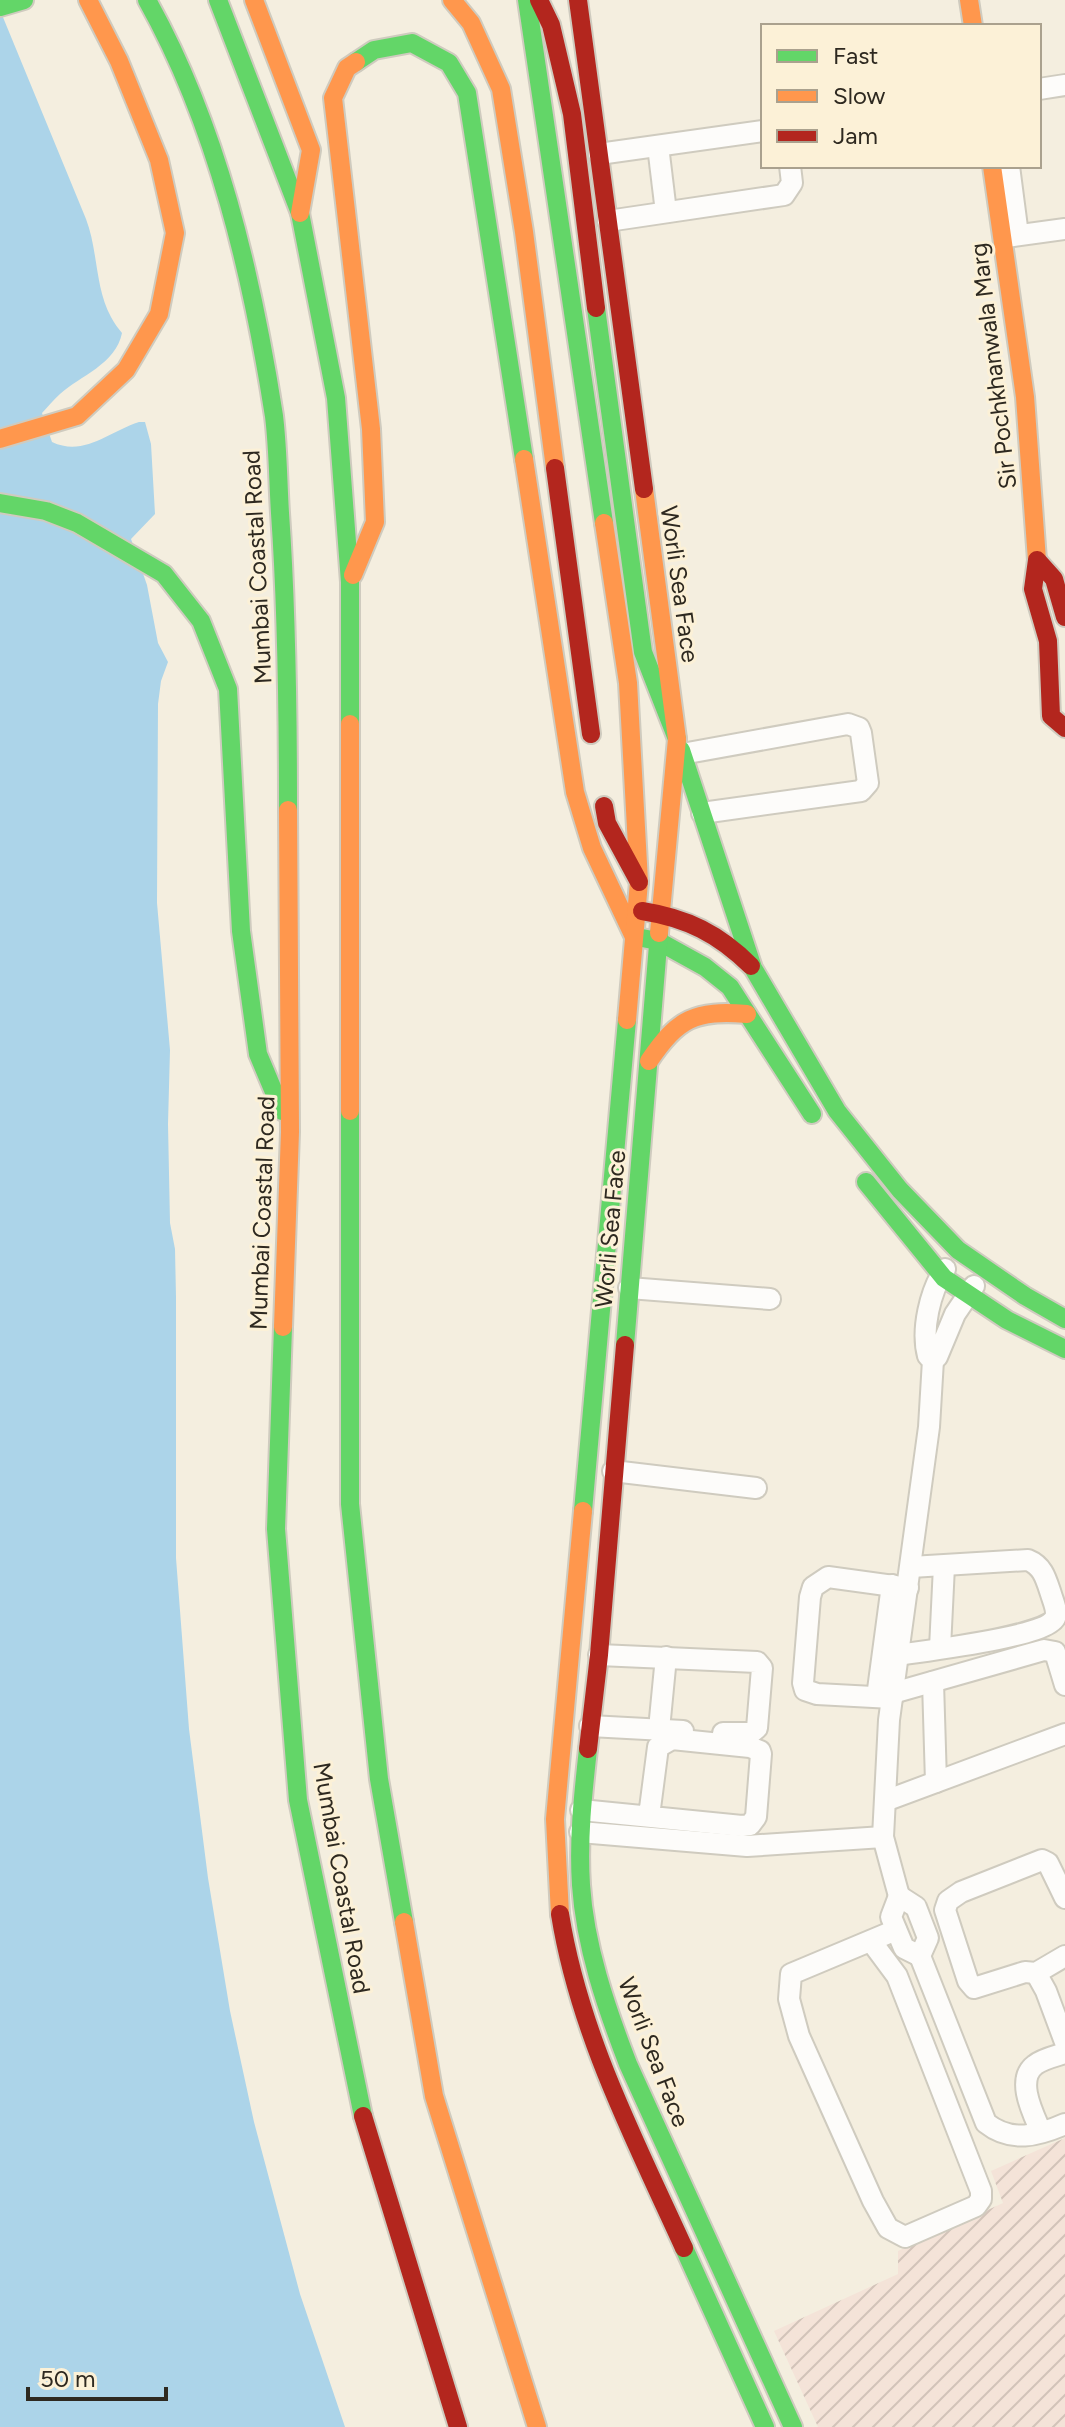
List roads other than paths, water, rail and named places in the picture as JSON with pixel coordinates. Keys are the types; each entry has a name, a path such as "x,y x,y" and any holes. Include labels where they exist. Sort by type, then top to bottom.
{"main road":[{"path":"0,7 24,0"},
{"path":"0,439 77,416 126,370 159,314 175,233 159,160 119,61 88,0"},
{"name":"Mumbai Coastal Road","path":"147,0 165,32 208,137 240,244 274,418 287,611 290,1132 276,1529 298,1800 365,2125 458,2427"},
{"path":"218,0 300,213 336,398 350,582 350,1504 379,1779 434,2096 537,2427"},
{"path":"254,0 311,150 300,213"},
{"path":"452,0 471,23 501,89 524,232 595,758"},
{"name":"Worli Sea Face","path":"527,0 628,683 639,882 555,1819 557,1889 569,1962 605,2073 765,2427"},
{"path":"539,0 551,25 572,114 585,231 643,652 680,746 753,968 831,1102 900,1190 958,1250 1065,1319"},
{"name":"Worli Sea Face","path":"578,0 680,746 658,941 599,1655 581,1810 581,1887 593,1957 608,2011 628,2064 793,2427"},
{"path":"969,0 973,24"},
{"path":"350,582 375,522 371,429 333,98 347,68 374,50 412,43 449,63 467,93 575,792 592,848 634,937 658,941 705,967 730,987 824,1130"},
{"name":"Sir Pochkhanwala Marg","path":"993,168 1010,236 1037,560 1033,589 1043,627 1057,649 1051,716 1065,728"},
{"path":"0,503 46,511 90,530 164,574 201,621 228,689 241,931 258,1054 290,1132"},
{"path":"1037,560 1054,579 1065,618"},
{"path":"600,786 607,823 639,882"},
{"path":"637,911 661,914 707,928 729,942 753,968"},
{"path":"648,1062 678,1023 692,1015 707,1011 747,1014"},
{"path":"873,1157 857,1171 941,1274 1007,1320 1065,1349"}],"street":[{"path":"1041,89 1065,85"},
{"path":"599,154 761,131"},
{"path":"658,146 666,212"},
{"path":"608,221 784,195 792,183 790,168"},
{"path":"1009,168 1010,236 1065,229"},
{"path":"1043,627 1065,618"},
{"path":"680,746 848,724 859,728 861,733 868,783 861,791 702,813"},
{"path":"933,1360 925,1346 936,1282 958,1250"},
{"path":"987,1270 955,1314 933,1360 929,1427 911,1567 900,1587 887,1696 883,1837 899,1896 891,1917 904,1948 921,1959 986,2123 999,2133 1022,2138 1065,2124"},
{"path":"629,1288 770,1299"},
{"path":"613,1471 756,1488"},
{"path":"898,1655 1017,1636 1050,1622 1056,1611 1039,1565 1028,1560 911,1567"},
{"path":"940,1648 944,1566"},
{"path":"900,1587 828,1577 813,1587 803,1683 805,1690 817,1694 887,1696 1050,1650 1055,1652 1065,1685"},
{"path":"887,1696 898,1655 900,1587"},
{"path":"590,1726 743,1734 755,1732 757,1728 760,1664 599,1655"},
{"path":"659,1729 666,1657"},
{"path":"933,1682 936,1782"},
{"path":"885,1801 1065,1734"},
{"path":"581,1810 750,1825 756,1817 760,1751 750,1747 672,1739 664,1742 658,1747 649,1816"},
{"path":"580,1832 747,1846 883,1837"},
{"path":"1065,1898 1058,1868 1037,1861 961,1892 948,1901 945,1910 968,1981 974,1988 1025,1972 1036,1973 1065,1956"},
{"path":"899,1896 916,1907 928,1938 921,1959"},
{"path":"871,1941 897,1976 981,2191 981,2199 976,2206 905,2237 888,2228 873,2201 799,2036 789,1999 791,1974 896,1930"},
{"path":"921,1959 957,1947"},
{"path":"1036,1973 1065,2042"},
{"path":"1041,2132 1027,2096 1029,2074 1034,2065 1065,2053"}],"water":[{"path":"0,10 86,219 102,294 111,317 122,333 113,353 105,361 68,387 42,413 52,442 75,447 85,445 145,422 151,444 155,514 131,539 147,585 158,643 168,662 161,681 158,704 157,903 170,1050 170,1223 175,1249 176,1297 176,1558 189,1729 208,1878 230,2011 254,2122 300,2294 345,2427 0,2427"}]}
